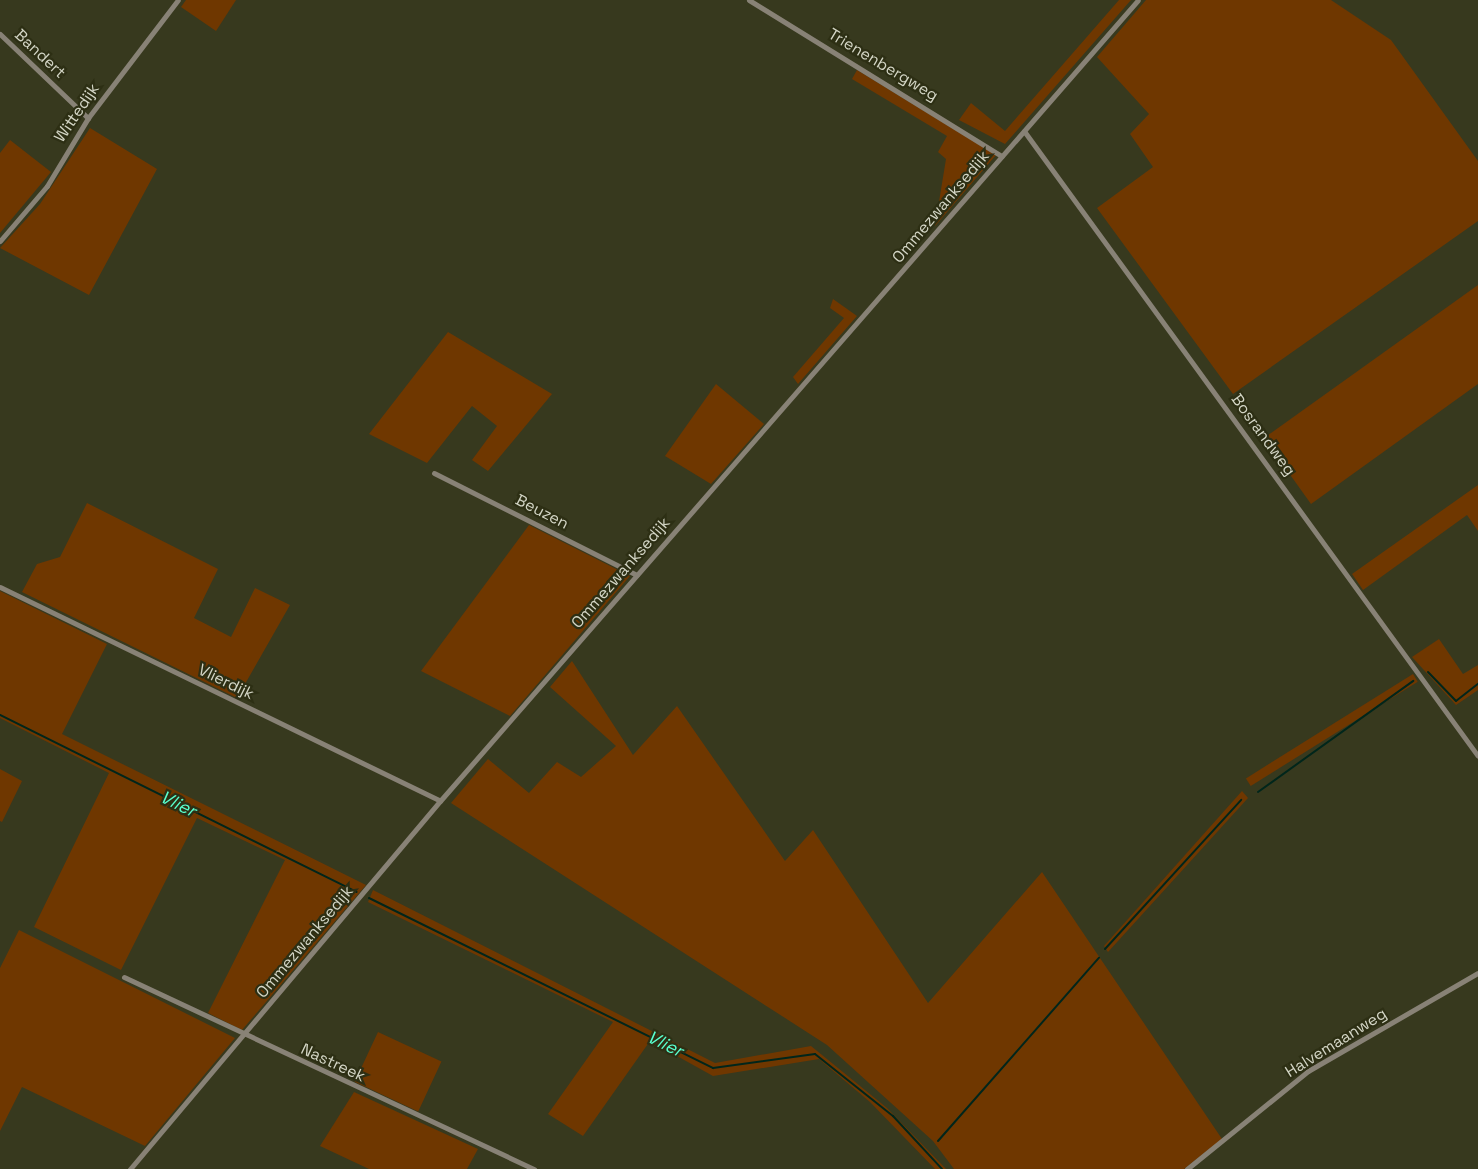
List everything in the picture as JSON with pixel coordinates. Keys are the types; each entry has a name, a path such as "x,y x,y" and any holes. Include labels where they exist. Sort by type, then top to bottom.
{"street":[{"name":"Wittedijk","path":"0,241 47,186 88,118 178,0"},
{"name":"Trienenbergweg","path":"749,0 1002,156"},
{"name":"Ommezwanksedijk","path":"130,1169 440,801 1138,0"},
{"name":"Bandert","path":"0,34 88,118"},
{"name":"Bosrandweg","path":"1024,131 1478,756"},
{"name":"Beuzen","path":"434,473 637,575"},
{"name":"Vlierdijk","path":"0,587 440,801"},
{"name":"Halvemaanweg","path":"1187,1169 1308,1071 1478,973"},
{"name":"Nastreek","path":"124,977 243,1036 534,1169"}],"shaded area":[{"path":"186,0 236,0 216,31 181,7"},
{"path":"1119,0 1131,0 1005,144 959,120 971,103 1005,131"},
{"path":"1146,0 1331,0 1391,40 1478,161 1478,221 1233,394 1097,208 1153,167 1130,134 1149,114 1097,57"},
{"path":"857,70 996,155 935,226 946,159 938,152 947,136 852,79"},
{"path":"90,128 157,169 89,295 0,248 40,204"},
{"path":"10,140 51,172 0,233 0,153"},
{"path":"1478,285 1478,384 1311,504 1264,438"},
{"path":"833,299 857,316 798,384 793,377 844,318 830,308"},
{"path":"448,332 552,394 488,471 472,460 497,426 472,406 427,463 369,434"},
{"path":"716,384 764,424 711,484 665,456"},
{"path":"1478,485 1478,531 1467,515 1363,590 1352,574"},
{"path":"87,503 218,569 194,618 231,637 255,588 290,605 237,698 22,592 37,564 60,557"},
{"path":"529,525 630,576 510,716 421,671"},
{"path":"0,591 107,644 62,734 366,885 242,1030 208,1013 285,860 197,818 121,970 34,927 109,773 0,718"},
{"path":"1439,639 1463,674 1478,665 1478,690 1456,705 1412,657"},
{"path":"572,661 633,755 677,706 785,861 813,830 928,1003 1042,872 1222,1139 1184,1169 954,1169 933,1141 827,1045 451,803 488,759 529,793 557,762 581,777 616,746 550,687"},
{"path":"1413,674 1418,682 1251,786 1246,778"},
{"path":"0,769 22,781 2,822 0,821"},
{"path":"1242,791 1248,798 1108,952 1104,946"},
{"path":"373,890 715,1063 811,1046 887,1108 946,1169 935,1169 870,1102 819,1059 713,1076 650,1041 583,1136 548,1114 613,1022 368,902"},
{"path":"19,930 235,1038 145,1146 22,1087 0,1131 0,968"},
{"path":"378,1032 441,1062 418,1111 355,1082"},
{"path":"354,1092 478,1149 467,1169 369,1169 320,1146"}],"waterway":[{"path":"1428,672 1456,701 1478,684"},
{"path":"1258,792 1413,681"},
{"name":"Vlier","path":"0,715 356,892"},
{"path":"1105,949 1241,800"},
{"name":"Vlier","path":"369,898 713,1068 815,1054 893,1116 942,1169"},
{"path":"938,1141 1099,958"}]}
